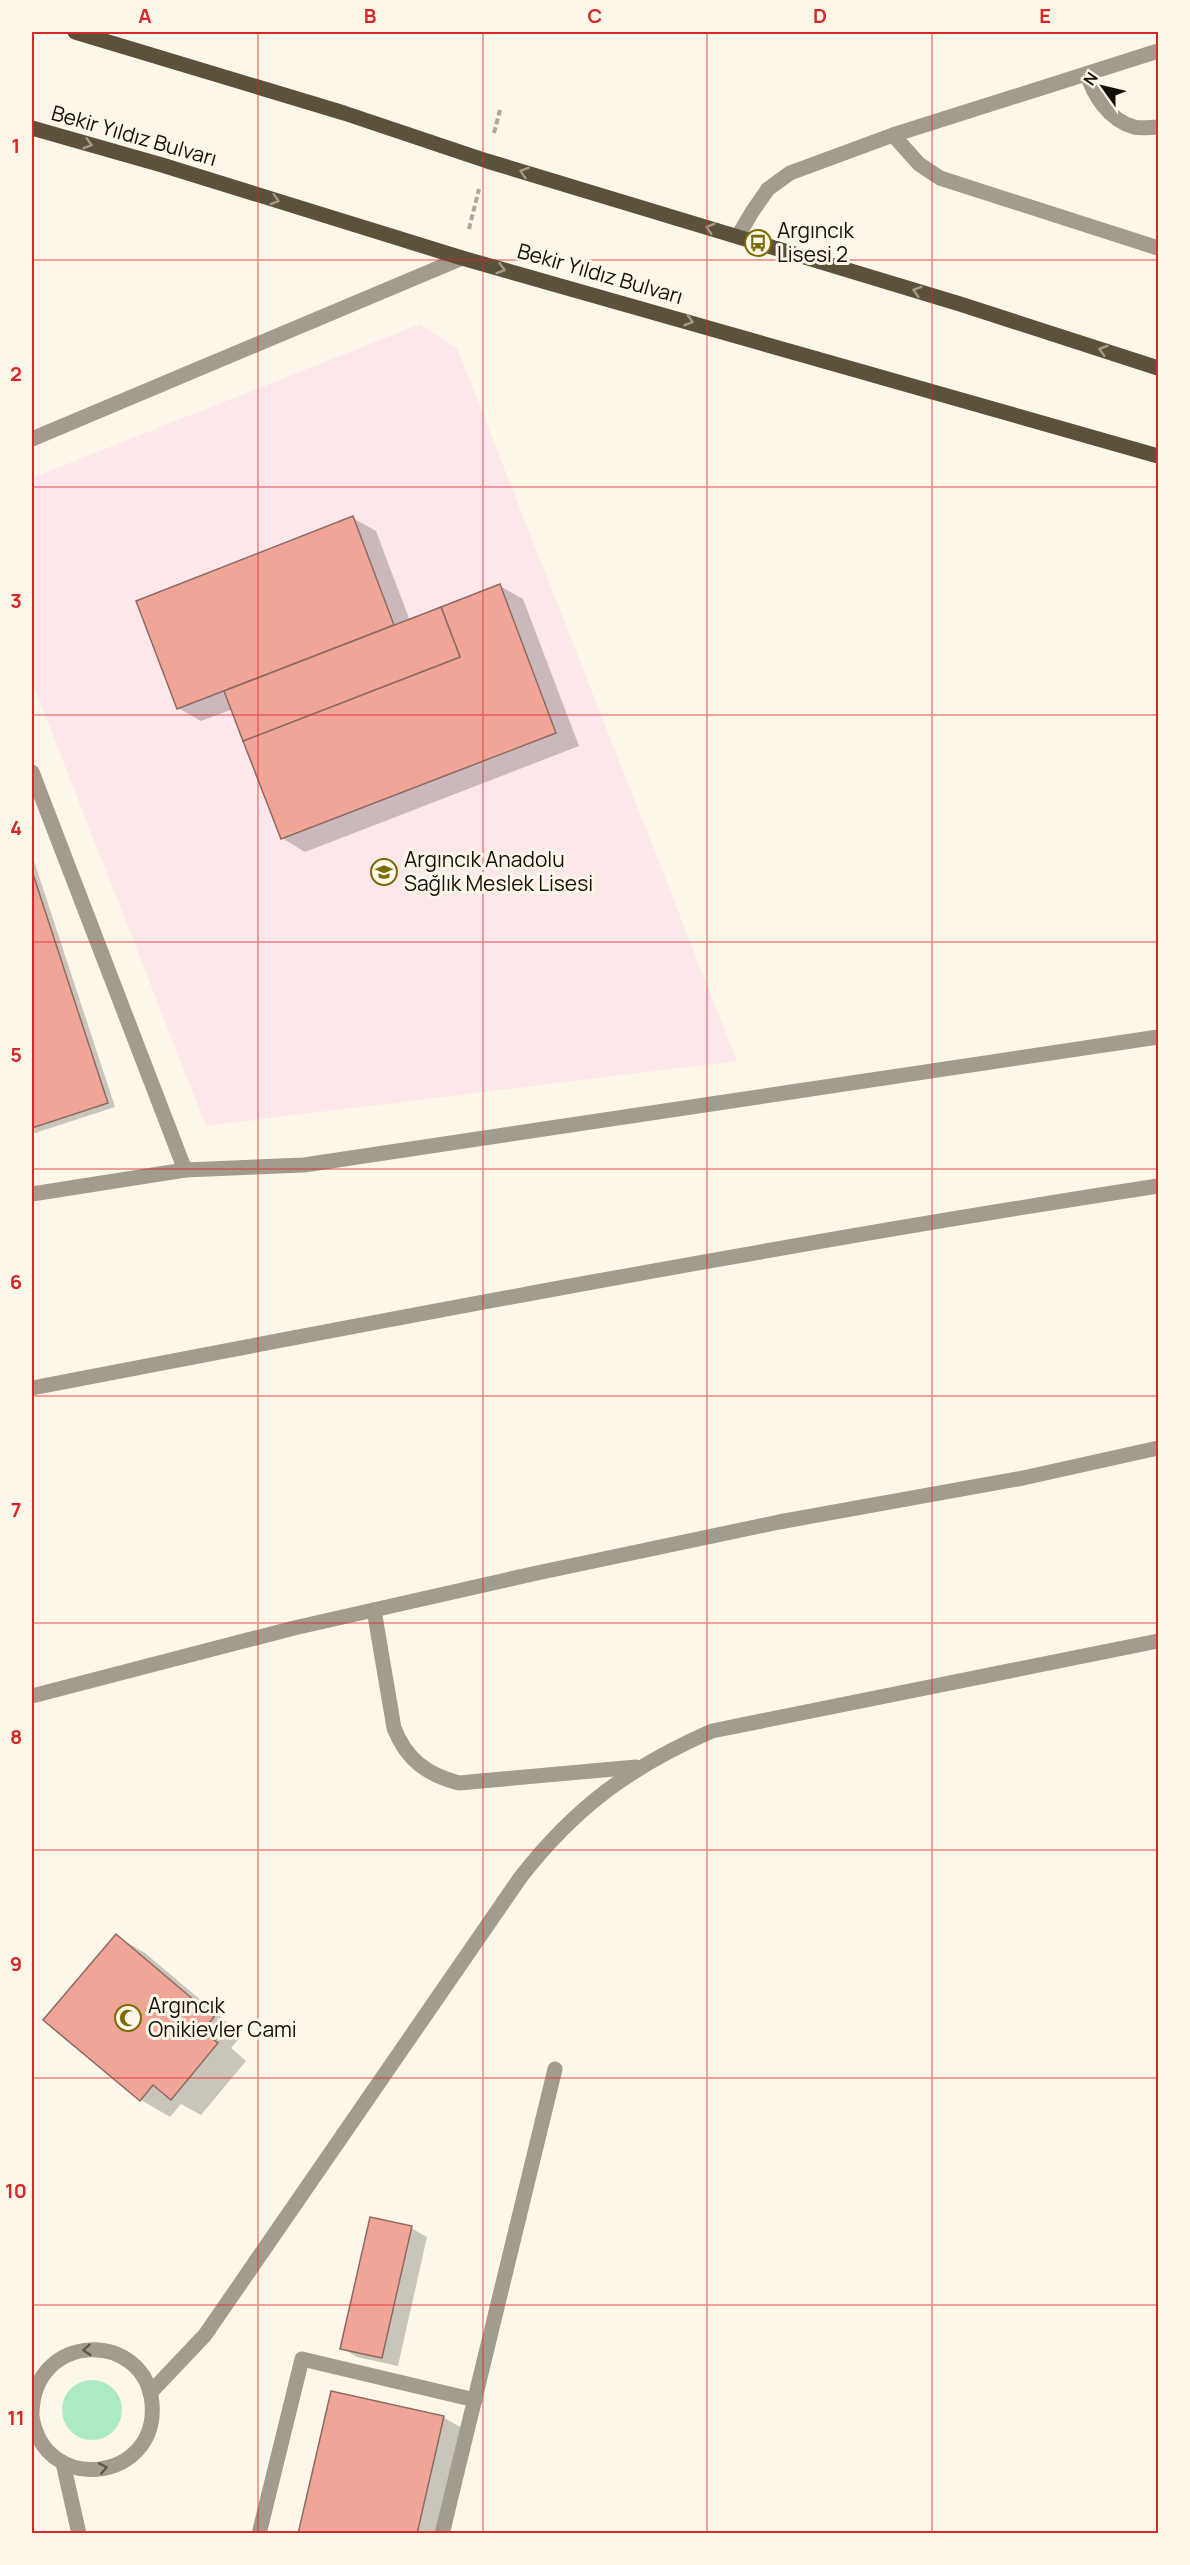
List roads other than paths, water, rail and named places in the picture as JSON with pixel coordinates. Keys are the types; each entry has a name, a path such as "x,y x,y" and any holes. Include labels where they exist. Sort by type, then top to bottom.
{"main road":[{"path":"80,32 344,113 487,161 738,236 1158,368"},
{"name":"Bekir Yıldız Bulvarı","path":"32,128 462,258 1158,456"}],"street":[{"path":"738,236 768,189 790,173 894,135 1158,51"},
{"path":"1087,74 1099,101 1121,121 1135,127 1158,127"},
{"path":"894,135 919,164 940,178 1158,248"},
{"path":"32,438 462,258"},
{"path":"32,772 185,1170"},
{"path":"32,1194 185,1170 304,1165 1158,1037"},
{"path":"32,1388 447,1308 1158,1185"},
{"path":"32,1696 294,1628 537,1573 779,1522 1023,1478 1158,1448"},
{"path":"374,1610 394,1728 400,1743 409,1755 420,1767 438,1778 459,1783 638,1767"},
{"path":"150,2393 205,2335 526,1870 573,1817 638,1767 674,1747 712,1731 1158,1641"},
{"path":"442,2534 555,2069"},
{"path":"87,2349 121,2356 139,2372 150,2393 152,2404 150,2428 138,2449 109,2468 97,2470 74,2468 63,2463 44,2448 38,2438 32,2414 35,2374 45,2371 64,2356 87,2349"},
{"path":"259,2534 302,2359 475,2400"},
{"path":"63,2463 79,2534"}],"place":[{"name":"Argıncık Lisesi 2","path":"758,243"},
{"name":"Argıncık Anadolu Sağlık Meslek Lisesi","path":"384,872"},
{"name":"Argıncık Onikievler Cami","path":"128,2018"}]}
